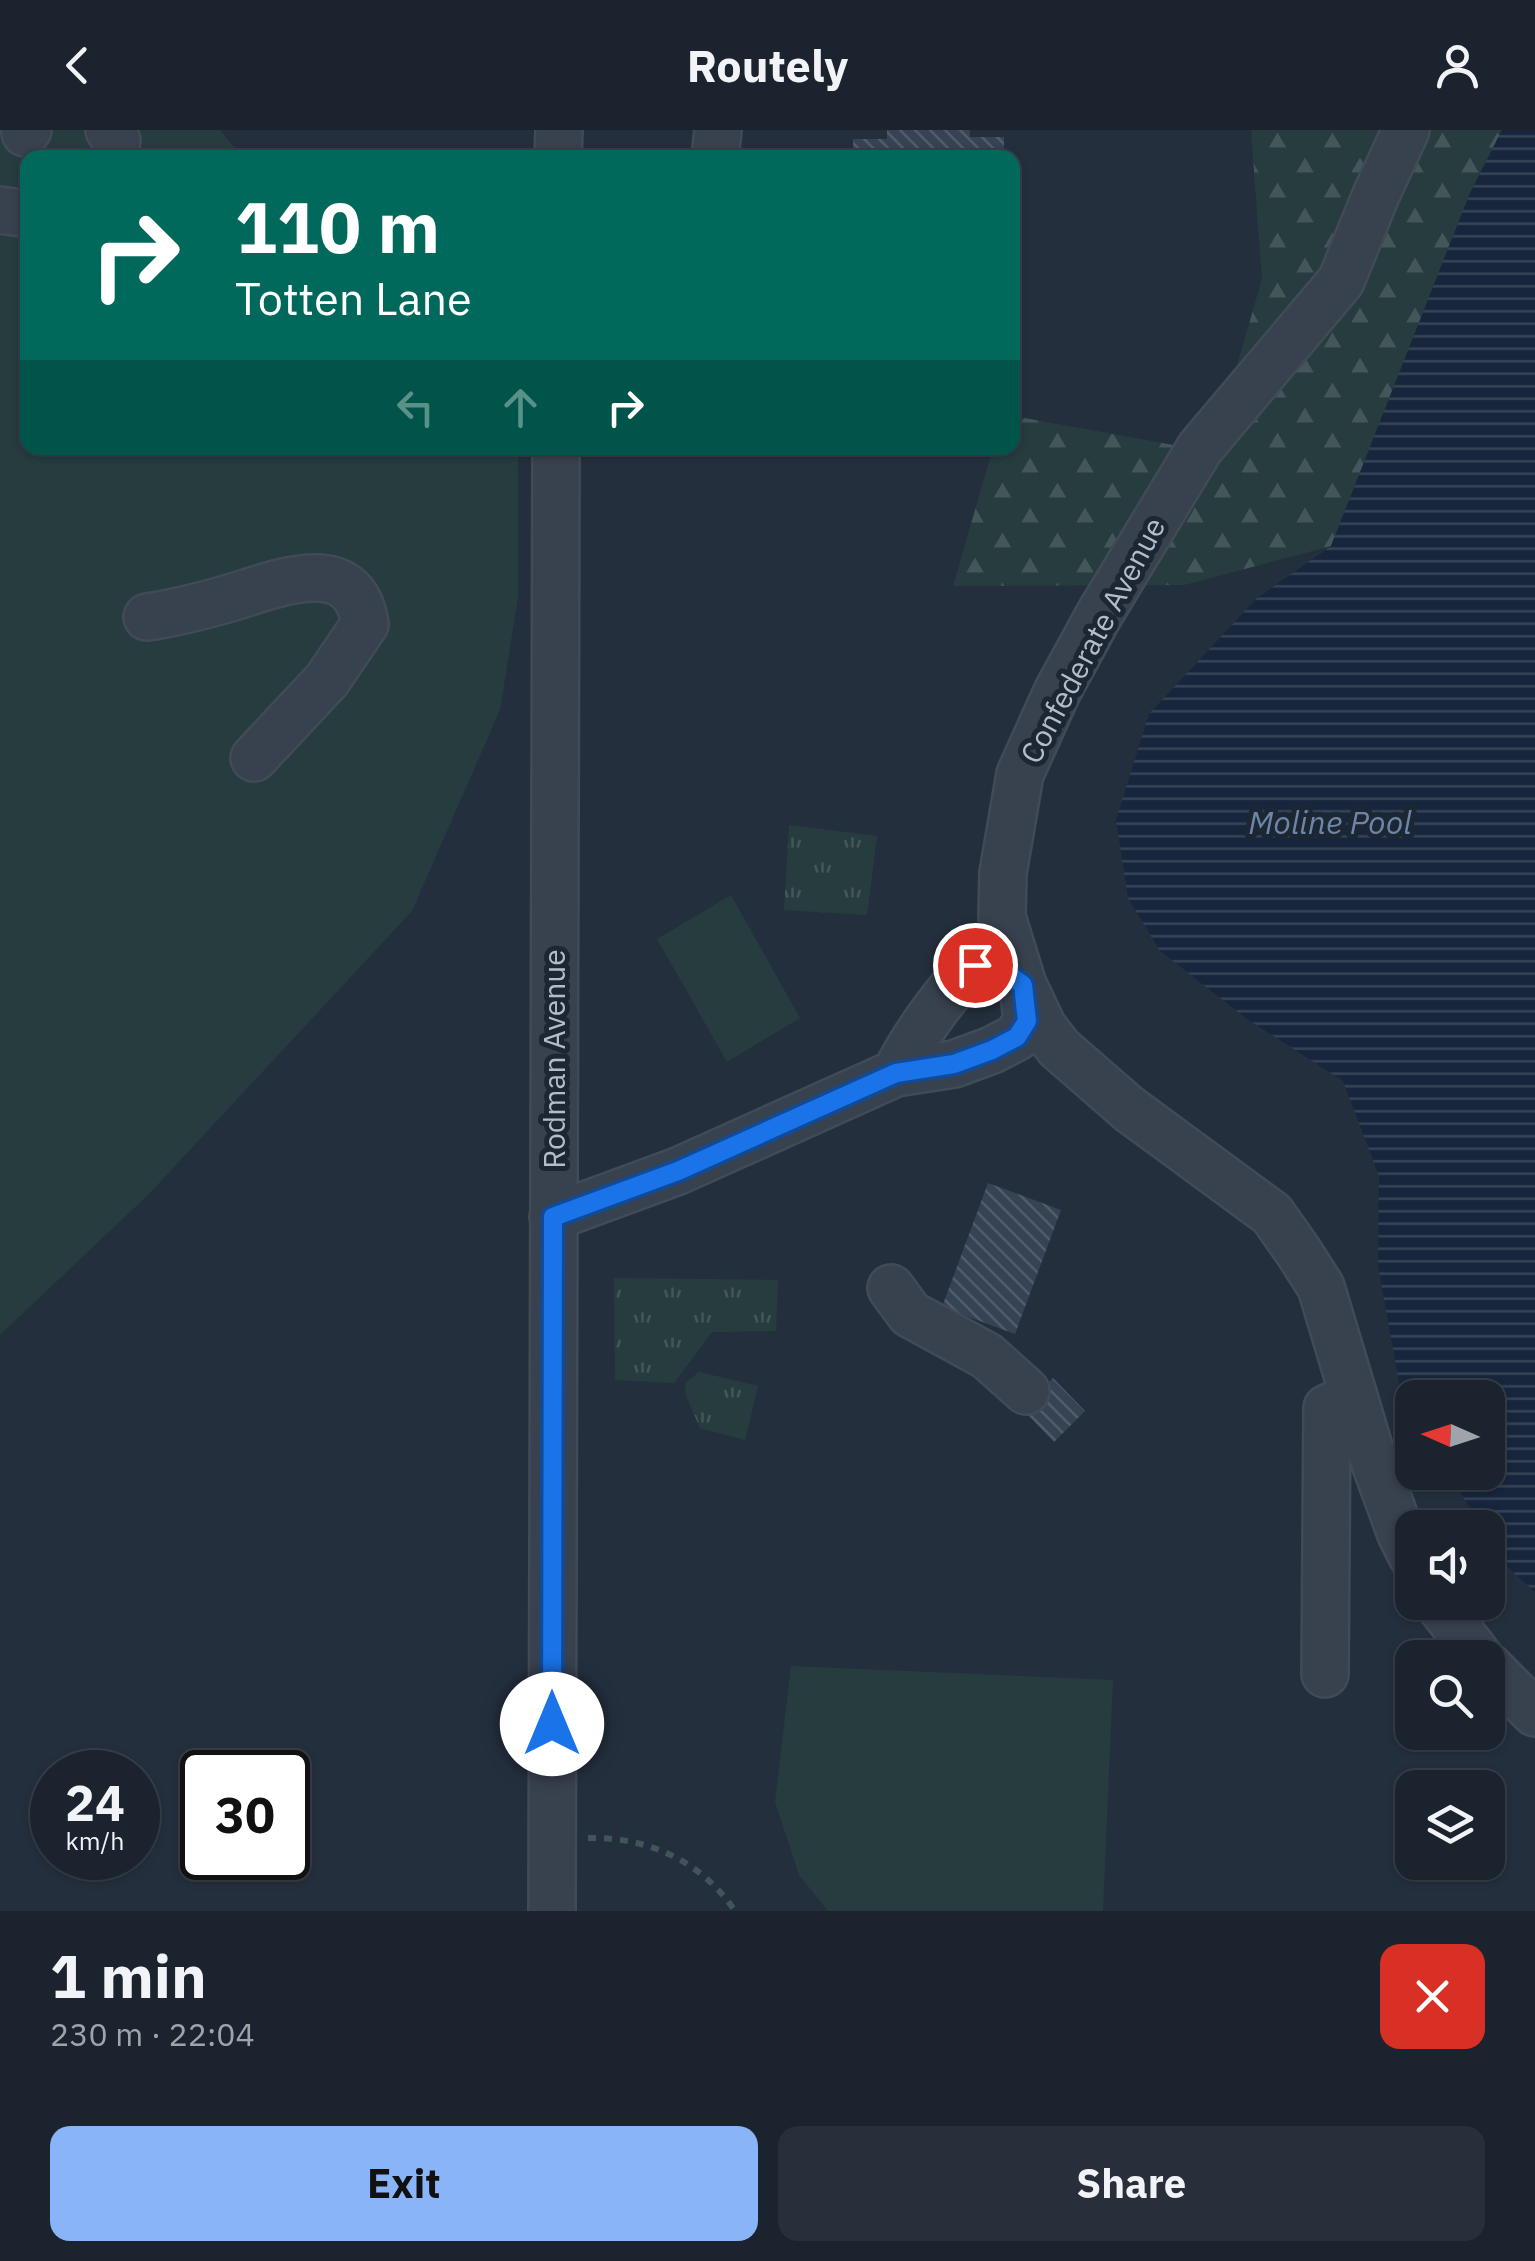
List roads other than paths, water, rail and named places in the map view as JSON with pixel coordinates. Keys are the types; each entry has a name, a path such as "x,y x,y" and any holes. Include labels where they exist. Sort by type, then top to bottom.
{"street":[{"name":"Confederate Avenue","path":"1395,1516 1321,1287 1272,1214 1129,1110 1059,1048 1043,1027 1023,985 1002,917 1004,873 1020,774 1032,745 1099,615 1200,448 1341,282 1406,130"},
{"name":"Rodman Avenue","path":"552,1911 556,455"},
{"path":"146,617 180,613 294,578 321,578 349,587 363,606 366,624 327,680 254,758"},
{"path":"553,1217 678,1171 896,1073 954,1064 1017,1037 1027,1021 1023,985 1000,968 975,965 961,977 908,1047 896,1073"},
{"path":"891,1288 910,1314 987,1356 1026,1391"},
{"path":"1325,1674 1326,1408 1354,1396"},
{"path":"1451,1620 1466,1640"},
{"path":"1505,1683 1535,1713"}],"water":[{"name":"Moline Pool","path":"1502,130 1535,130 1535,1592 1505,1563 1505,1510 1471,1510 1459,1490 1505,1490 1505,1380 1399,1380 1378,1266 1379,1176 1343,1081 1247,1019 1160,951 1128,898 1116,820 1149,714 1256,599 1331,546 1470,193"}]}
